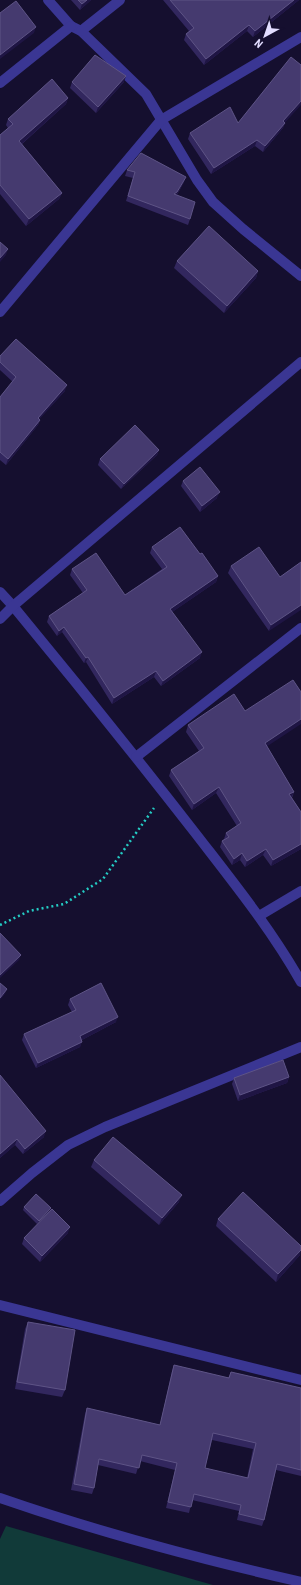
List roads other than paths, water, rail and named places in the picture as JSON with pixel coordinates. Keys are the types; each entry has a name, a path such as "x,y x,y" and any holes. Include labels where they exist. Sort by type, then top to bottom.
{"street":[{"path":"48,0 71,26 81,31 146,94 197,180 213,202 243,229 301,276"},
{"path":"81,31 120,0"},
{"path":"0,83 71,26"},
{"path":"0,312 161,120 301,37"},
{"path":"0,619 13,606 301,362"},
{"path":"0,592 136,758 259,916 286,955 301,982"},
{"path":"136,758 301,628"},
{"path":"259,916 301,891"},
{"path":"0,1201 68,1145 105,1127 301,1047"},
{"path":"0,1305 301,1380"},
{"path":"0,1498 48,1515 230,1566 301,1582"}]}
